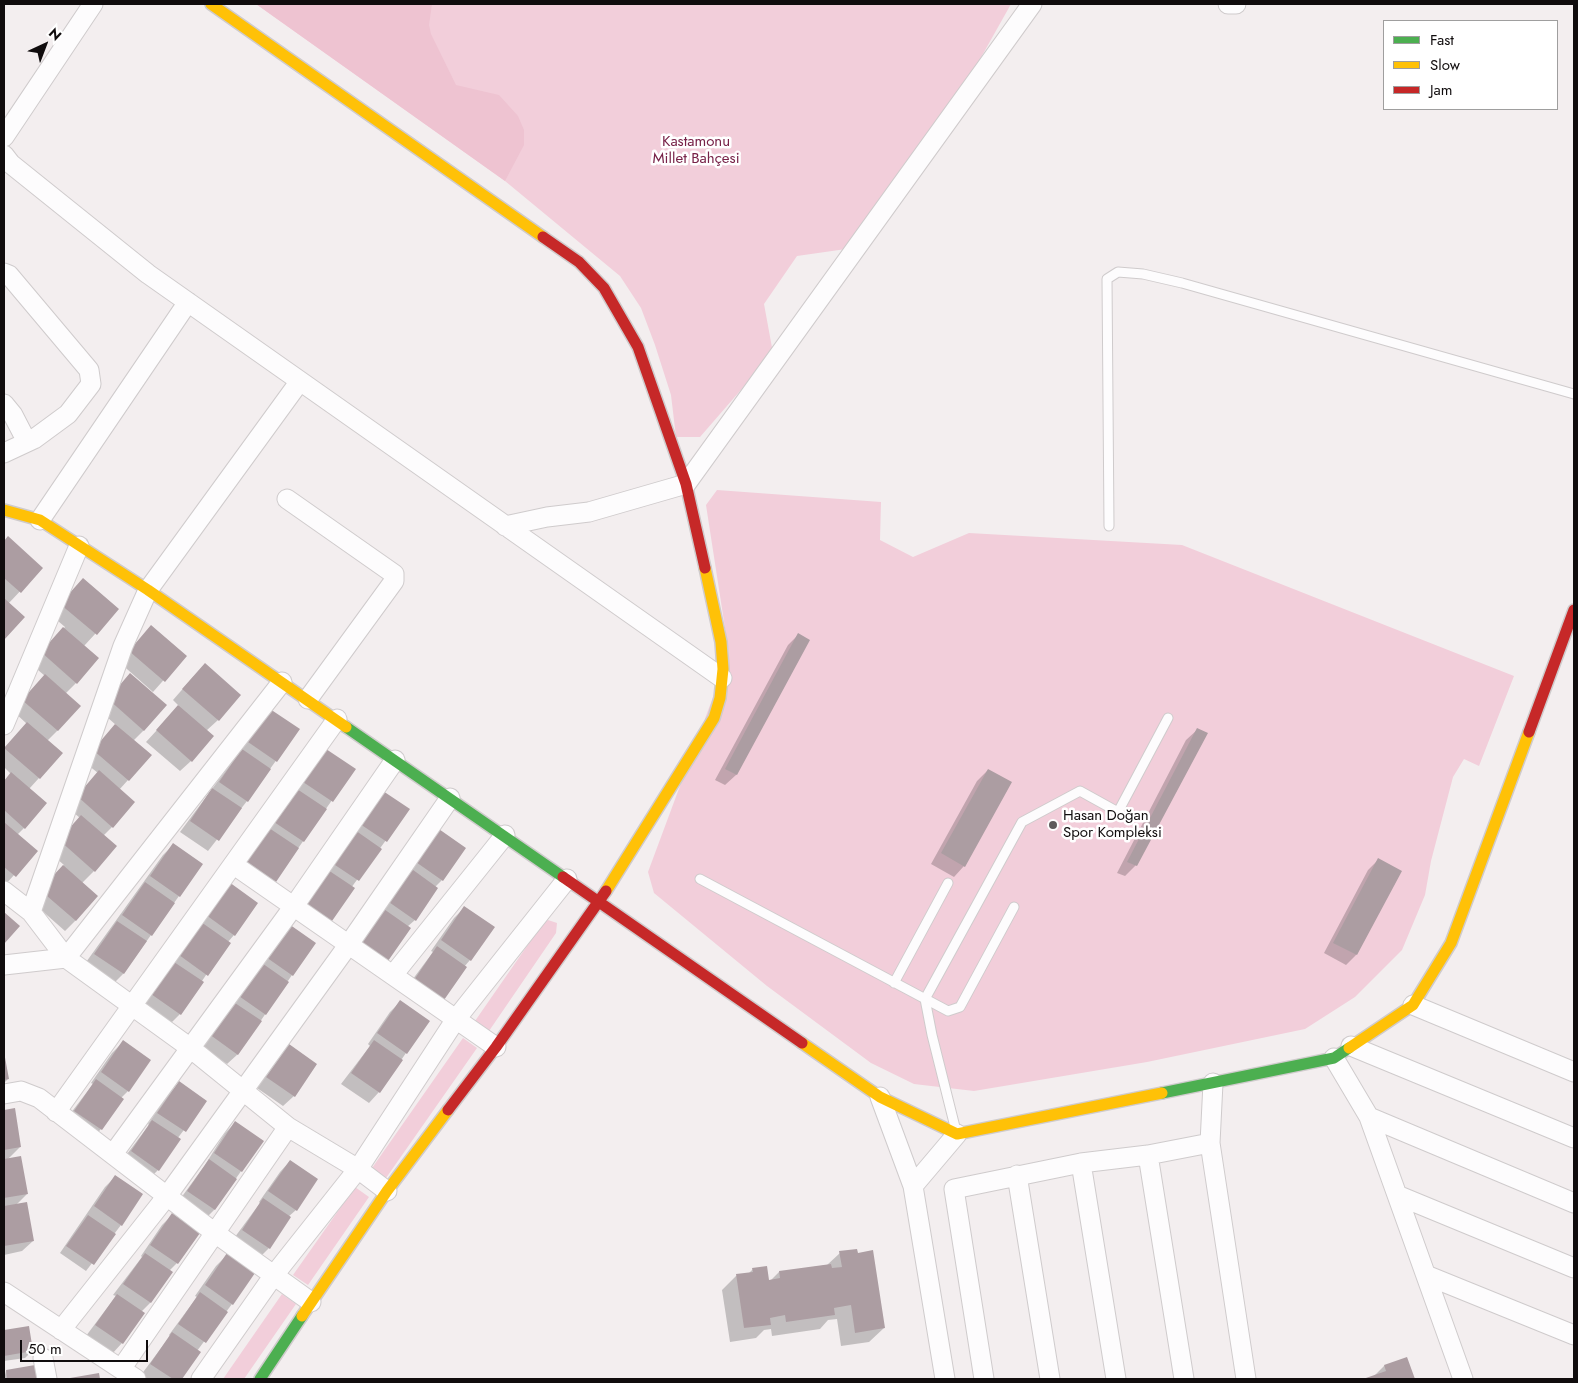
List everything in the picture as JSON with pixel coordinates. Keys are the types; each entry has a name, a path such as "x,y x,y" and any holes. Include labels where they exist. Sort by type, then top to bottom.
{"street":[{"path":"4,137 93,4"},
{"path":"211,4 579,262 608,295 638,348 686,484 721,642 722,678 720,698 714,718 599,901 496,1046 387,1191 260,1379"},
{"path":"505,526 547,517 589,512 686,484 1032,4"},
{"path":"1228,4 1236,4"},
{"path":"4,155 11,164 132,262 722,678"},
{"path":"4,273 9,275 89,370 91,384 68,414 27,442 4,453"},
{"path":"40,520 188,302"},
{"path":"32,912 123,646 148,590 300,381"},
{"path":"4,404 13,415 27,442"},
{"path":"287,499 394,574 394,581 308,699"},
{"path":"4,510 40,520 148,590 337,719 880,1097 957,1134 1334,1058 1412,1005 1451,943 1574,610"},
{"path":"4,725 79,546"},
{"path":"4,965 66,958 282,682"},
{"path":"56,1112 337,719"},
{"path":"113,1154 294,906 395,760"},
{"path":"61,1330 167,1196 350,944 450,798"},
{"path":"393,975 504,835"},
{"path":"234,865 496,1046"},
{"path":"202,1379 274,1275 358,1169 456,1019 567,879"},
{"path":"4,891 32,912 66,958 189,1048 288,1127 358,1169 387,1191"},
{"path":"1412,1005 1574,1072"},
{"path":"1351,1046 1574,1138"},
{"path":"1334,1058 1369,1117 1463,1379"},
{"path":"1213,1083 1210,1143 1246,1379"},
{"path":"4,1094 20,1091 39,1098 167,1196 311,1302"},
{"path":"880,1097 914,1186 944,1379"},
{"path":"1369,1117 1574,1203"},
{"path":"4,1292 128,1374 215,1232 288,1127"},
{"path":"914,1186 957,1134"},
{"path":"984,1379 954,1189 1081,1163 1148,1155 1210,1143"},
{"path":"1148,1155 1184,1379"},
{"path":"1081,1163 1116,1379"},
{"path":"1017,1175 1050,1379"},
{"path":"1397,1195 1574,1268"},
{"path":"1426,1275 1574,1335"},
{"path":"43,1358 47,1379"}],"lane":[{"path":"1109,526 1107,278 1118,272 1143,274 1182,282 1574,394"},
{"path":"957,1134 925,999 1022,822 1080,791 1118,812 1168,718"},
{"path":"700,879 948,1011 960,1007 1014,906"},
{"path":"894,982 948,883"}],"green space":[{"name":"Kastamonu Millet Bahçesi","path":"256,4 1011,4 961,93 853,248 797,256 764,304 773,353 700,437 676,437 671,395 655,345 641,308 620,276 505,181"},
{"name":"Hasan Doğan Spor Kompleksi","path":"717,490 881,502 880,540 913,557 969,533 1182,545 1514,676 1479,766 1464,759 1453,777 1431,861 1425,895 1402,950 1355,997 1305,1029 1147,1062 974,1091 914,1084 871,1063 767,986 654,893 648,872 729,654 706,505"},
{"path":"548,920 557,923 556,933 489,1031 475,1021 543,923"},
{"path":"463,1038 477,1048 386,1178 372,1168"},
{"path":"355,1187 369,1197 308,1285 293,1275"},
{"path":"282,1294 296,1304 244,1379 223,1379"}],"shaded area":[{"path":"256,4 432,4 429,25 431,34 456,85 499,95 518,116 524,130 524,145 505,181"}],"building":[{"path":"8,536 43,568 21,593 4,578 4,541"},
{"path":"83,578 119,609 97,635 60,604"},
{"path":"4,598 25,617 4,640"},
{"path":"151,625 187,656 165,682 129,651"},
{"path":"63,627 99,658 77,684 41,652"},
{"path":"798,633 810,640 737,775 725,769"},
{"path":"205,663 241,695 219,721 182,689"},
{"path":"130,673 167,705 144,731 108,699"},
{"path":"45,674 81,706 58,731 22,700"},
{"path":"178,705 214,736 192,762 156,730"},
{"path":"270,709 300,729 277,762 248,742"},
{"path":"27,722 63,753 40,779 4,748"},
{"path":"115,724 152,755 129,781 93,750"},
{"path":"1197,728 1208,733 1137,866 1127,862"},
{"path":"242,749 271,769 248,802 219,782"},
{"path":"326,749 356,769 333,802 303,782"},
{"path":"988,769 1012,782 965,867 941,853"},
{"path":"99,770 135,802 113,828 77,796"},
{"path":"11,772 47,803 25,829 4,810 4,781"},
{"path":"212,788 242,808 219,841 190,821"},
{"path":"297,789 327,809 304,842 274,822"},
{"path":"380,789 410,809 387,842 357,822"},
{"path":"81,815 117,846 95,872 59,840"},
{"path":"4,822 38,851 16,877 4,867"},
{"path":"436,827 466,848 443,881 413,860"},
{"path":"269,828 299,848 276,882 246,861"},
{"path":"352,828 382,849 359,881 329,861"},
{"path":"173,843 203,864 180,897 150,876"},
{"path":"1378,858 1402,871 1357,955 1333,943"},
{"path":"63,865 98,896 76,921 40,890"},
{"path":"409,867 438,888 416,921 386,900"},
{"path":"325,868 355,888 332,921 302,901"},
{"path":"145,882 175,903 152,936 122,915"},
{"path":"229,882 258,903 235,936 206,915"},
{"path":"464,906 495,927 471,961 441,940"},
{"path":"381,907 411,928 388,961 359,940"},
{"path":"4,912 20,926 4,944"},
{"path":"117,921 147,941 124,974 94,954"},
{"path":"201,922 231,943 208,976 179,955"},
{"path":"286,922 316,943 293,976 263,955"},
{"path":"437,946 467,967 444,1000 414,980"},
{"path":"259,961 289,982 266,1015 236,994"},
{"path":"174,962 204,982 181,1015 151,994"},
{"path":"400,1000 430,1021 407,1054 377,1033"},
{"path":"232,1001 262,1021 238,1055 209,1034"},
{"path":"123,1040 151,1060 129,1092 101,1072"},
{"path":"374,1040 403,1060 380,1093 351,1073"},
{"path":"289,1044 317,1064 295,1097 266,1077"},
{"path":"4,1052 9,1079 4,1080"},
{"path":"96,1079 124,1099 102,1130 74,1111"},
{"path":"179,1081 207,1101 186,1132 157,1113"},
{"path":"15,1108 21,1147 4,1150 4,1110"},
{"path":"152,1120 181,1139 159,1171 131,1151"},
{"path":"235,1121 264,1141 242,1172 214,1153"},
{"path":"21,1156 28,1194 4,1198 4,1159"},
{"path":"209,1159 237,1179 215,1210 187,1191"},
{"path":"290,1160 318,1179 297,1211 268,1191"},
{"path":"115,1175 143,1194 122,1226 94,1206"},
{"path":"263,1198 291,1217 270,1249 242,1230"},
{"path":"27,1202 34,1241 4,1246 4,1206"},
{"path":"172,1213 200,1233 178,1264 150,1245"},
{"path":"88,1215 116,1234 94,1265 66,1246"},
{"path":"857,1249 858,1253 873,1250 885,1328 855,1333 851,1305 834,1308 835,1315 786,1322 785,1315 770,1318 771,1325 744,1328 736,1274 753,1272 752,1268 767,1266 769,1280 780,1278 779,1271 831,1264 832,1268 842,1267 839,1251"},
{"path":"145,1253 173,1272 151,1303 123,1284"},
{"path":"227,1253 255,1273 233,1305 205,1285"},
{"path":"200,1292 228,1312 206,1343 178,1324"},
{"path":"117,1294 145,1313 123,1344 95,1325"},
{"path":"29,1326 33,1351 4,1356 4,1330"},
{"path":"172,1332 201,1352 182,1379 173,1379 150,1364"},
{"path":"1407,1357 1415,1379 1363,1379 1386,1371 1384,1365"},
{"path":"35,1365 37,1379 7,1379 6,1370"},
{"path":"99,1373 100,1379 70,1379 70,1378"}],"traffic: fast":[{"path":"346,727 563,877"},
{"path":"1162,1093 1334,1058 1349,1048"},
{"path":"260,1379 302,1316"}],"traffic: slow":[{"path":"211,4 543,237"},
{"path":"4,510 40,520 148,590 346,727"},
{"path":"606,891 714,718 720,698 723,669 721,642 705,568"},
{"path":"1349,1048 1413,1005 1451,943 1529,732"},
{"path":"802,1043 880,1097 957,1134 1162,1093"},
{"path":"302,1316 387,1191 448,1110"}],"traffic: jam":[{"path":"543,237 579,262 604,288 638,347 686,484 705,568"},
{"path":"1529,732 1574,610"},
{"path":"563,877 802,1043"},
{"path":"448,1110 496,1047 606,891"}],"place":[{"name":"Hasan Doğan Spor Kompleksi","path":"1053,825"}]}
